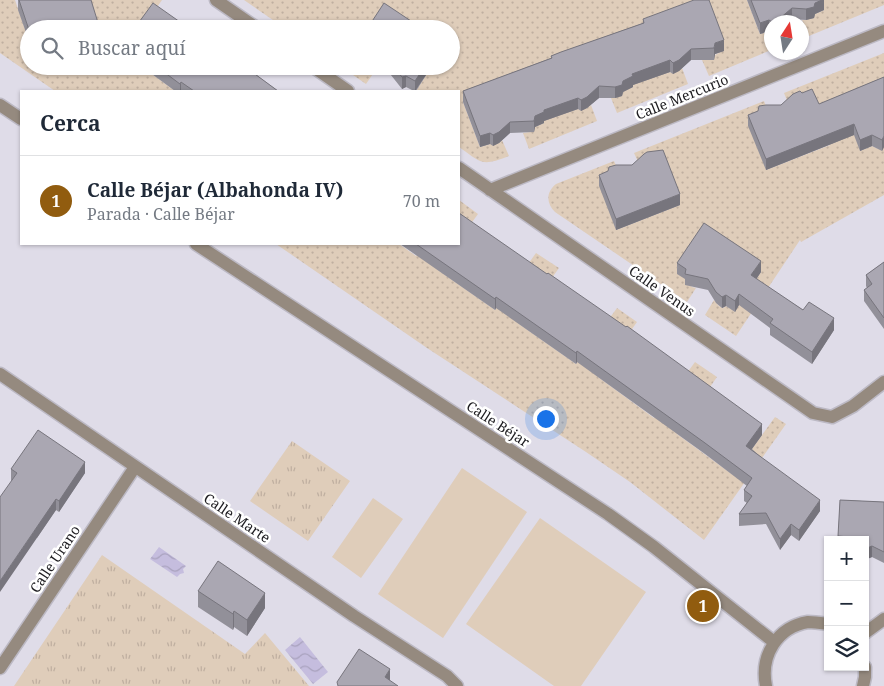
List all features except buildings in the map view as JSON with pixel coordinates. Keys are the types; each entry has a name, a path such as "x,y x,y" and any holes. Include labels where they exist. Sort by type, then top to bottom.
{"street":[{"path":"216,0 245,20"},
{"name":"Calle Mercurio","path":"490,190 884,31"},
{"path":"325,75 347,90"},
{"path":"0,105 20,118"},
{"name":"Calle Venus","path":"460,169 813,414 832,417 853,406 884,382"},
{"name":"Calle Béjar","path":"198,245 608,514 661,552 774,642"},
{"name":"Calle Marte","path":"0,374 354,616 447,676 457,686"},
{"name":"Calle Urano","path":"0,668 134,467"},
{"path":"869,630 884,619"},
{"path":"766,686 765,661 774,642 785,632 800,624 808,622 824,624"},
{"path":"863,686 865,671"}],"green space":[{"path":"0,0 15,0 22,20 20,20 20,67 0,53"},
{"path":"88,0 162,0 148,20 94,20"},
{"path":"244,0 747,0 760,34 764,33 764,53 709,76 702,60 710,60 724,50 711,16 660,75 670,72 675,73 682,68 688,84 617,113 611,98 618,97 623,91 633,87 629,78 568,112 587,108 591,105 597,121 529,149 523,133 530,132 535,127 544,123 463,102 480,147 499,143 502,140 509,156 482,162 460,148 460,90 417,90 426,75 460,75 460,20 273,20"},
{"path":"820,0 884,0 884,5 809,36 809,18 824,10"},
{"path":"884,53 884,93 860,151 872,146 878,149 884,147 884,195 801,242 800,240 736,336 705,315 714,300 719,306 723,308 726,306 735,311 761,272 686,280 692,287 696,288 687,302 555,212 550,205 548,198 550,190 556,184 614,161 621,176 616,230 680,205 641,168 634,153 764,101 770,116 766,170 830,145 790,108 784,93"},
{"path":"32,75 153,75 174,90 54,90"},
{"path":"353,75 372,75 366,84"},
{"path":"460,201 478,214 460,239"},
{"path":"277,245 400,245 416,256 424,245 455,245 438,270 495,310 536,253 559,268 519,324 576,364 617,308 637,322 598,377 654,418 695,362 717,377 677,434 733,475 775,417 786,424 704,540 630,482 427,348"},
{"path":"292,441 350,481 308,541 250,501"},
{"path":"462,468 527,512 443,638 378,594"},
{"path":"373,498 403,519 361,578 332,557"},
{"path":"540,518 646,592 581,686 554,686 466,624"},
{"path":"102,555 245,654 265,633 309,686 14,686"}],"water":[{"path":"159,547 186,566 183,569 184,573 177,577 150,559"},
{"path":"300,637 328,672 313,684 285,650"}],"place":[{"name":"Calle Béjar (Albahonda IV)","path":"703,606"}]}
